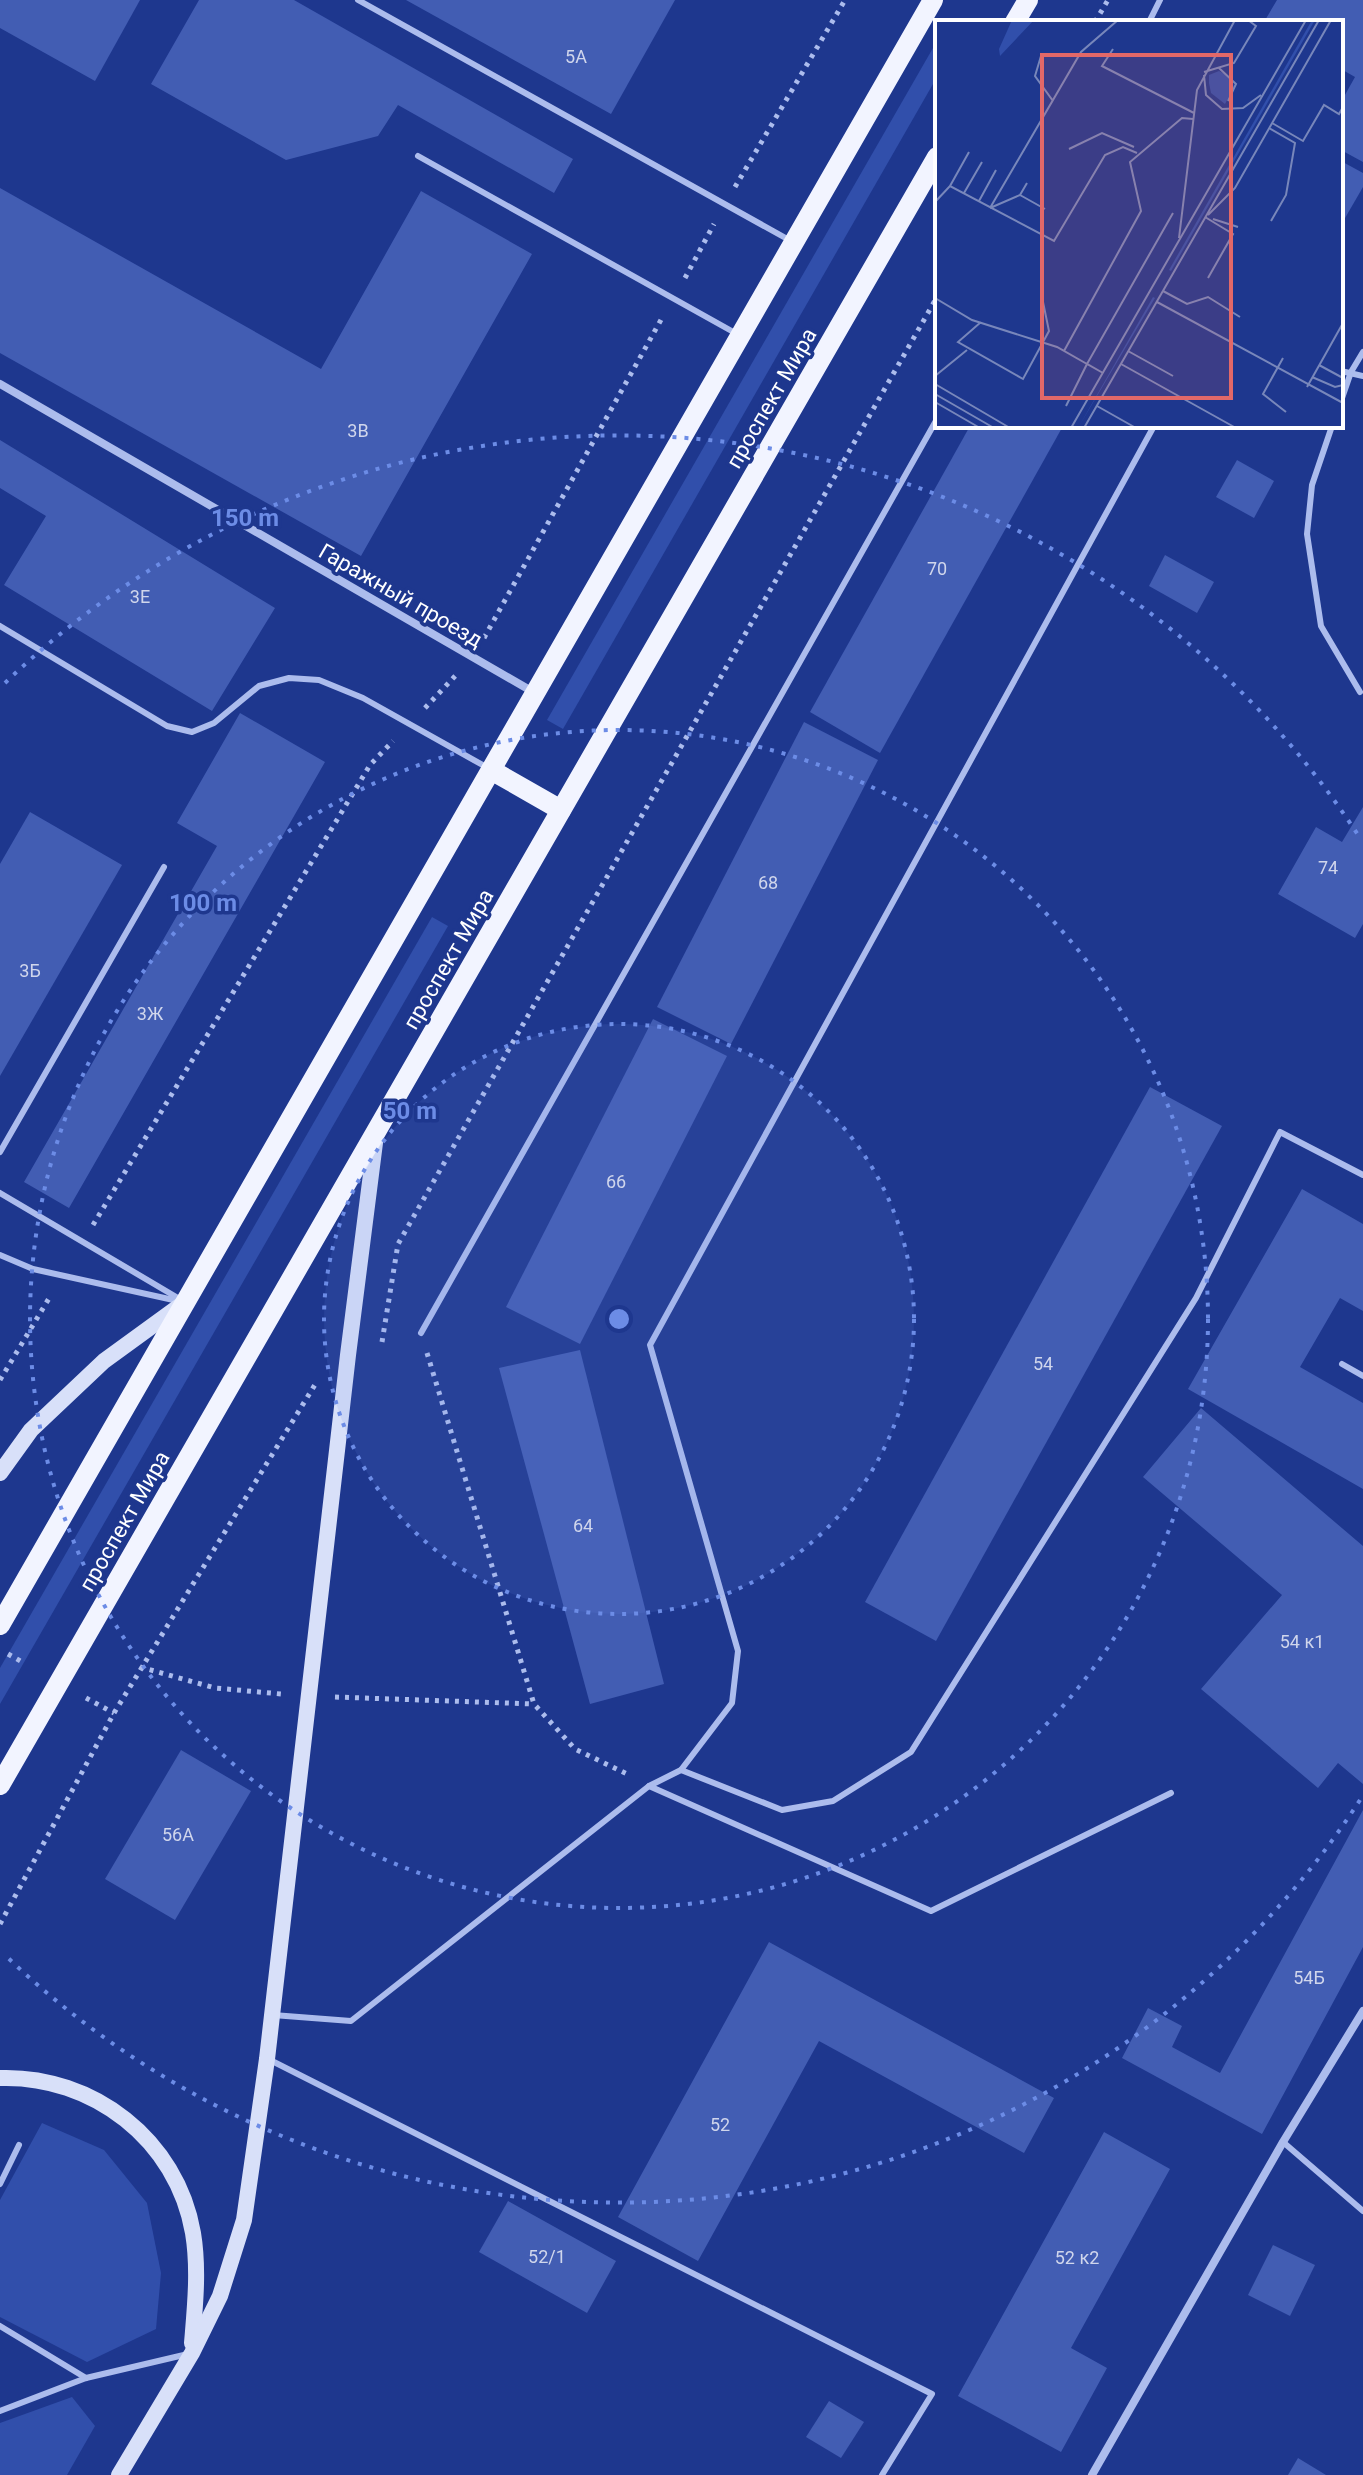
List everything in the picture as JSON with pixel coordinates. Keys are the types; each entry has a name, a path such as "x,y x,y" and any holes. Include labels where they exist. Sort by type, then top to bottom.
{"main road":[{"path":"0,1625 933,0"},
{"path":"1016,20 1028,0"},
{"name":"проспект Мира","path":"0,1785 561,810 931,181"},
{"path":"491,770 561,810"}],"street":[{"name":"Гаражный проезд","path":"0,384 536,693"},
{"path":"119,2475 192,2353 220,2296 244,2220 273,2015 348,1355 377,1130"},
{"path":"0,1473 31,1430 104,1361 186,1302"},
{"path":"1092,2475 1283,2142 1363,2011"},
{"path":"0,2078 17,2077 66,2087 112,2109 152,2142 179,2186 193,2233 196,2294 192,2353"}],"lane":[{"path":"358,0 794,242"},
{"path":"1150,20 1160,0"},
{"path":"418,156 740,335"},
{"path":"1343,395 1351,372 1363,352"},
{"path":"1343,371 1363,376"},
{"path":"421,1333 935,423"},
{"path":"273,2015 351,2021 649,1786 681,1770 732,1703 738,1651 650,1345 1153,428"},
{"path":"1331,428 1312,485 1307,534 1321,626 1360,692"},
{"path":"0,626 167,726 192,732 214,723 259,686 289,678 319,680 363,698 491,770"},
{"path":"0,1152 164,867"},
{"path":"681,1770 782,1810 833,1801 911,1752 1196,1298 1280,1132 1363,1175"},
{"path":"0,1193 186,1302"},
{"path":"0,1255 33,1269 186,1302"},
{"path":"1342,1364 1363,1376"},
{"path":"649,1786 931,1911 1171,1793"},
{"path":"267,2059 932,2394 882,2475"},
{"path":"1283,2142 1363,2211"},
{"path":"0,2184 19,2145"},
{"path":"0,2326 86,2378"},
{"path":"0,2411 86,2378 192,2353"}],"path":[{"path":"732,193 845,0"},
{"path":"1096,20 1108,0"},
{"path":"83,1241 370,765 473,657 718,216"},
{"path":"382,1342 398,1244 935,301"},
{"path":"0,1380 63,1275"},
{"path":"421,1333 534,1704 575,1749 649,1786"},
{"path":"0,1924 114,1713 323,1371"},
{"path":"8,1654 24,1663"},
{"path":"86,1698 114,1713"}],"shaded area":[{"path":"935,44 935,80 563,729 547,720"},
{"path":"432,917 448,926 0,1704 0,1668"},
{"path":"42,2123 104,2150 147,2203 161,2273 156,2329 87,2362 0,2317 0,2200"},
{"path":"72,2397 95,2426 67,2475 0,2475 0,2423"}],"building":[{"path":"0,0 140,0 95,81 0,28"},
{"path":"199,0 294,0 573,159 554,193 398,105 378,136 286,160 151,84"},
{"path":"406,0 675,0 611,114"},
{"path":"1277,0 1363,0 1363,162 1343,151 1343,98 1355,77 1343,70 1343,20 1265,20"},
{"path":"1343,162 1363,173 1363,187 1343,222"},
{"path":"0,188 321,369 421,191 532,254 361,556 0,353"},
{"path":"969,428 1062,428 880,753 810,712"},
{"path":"0,440 275,608 212,711 4,585 46,516 0,488"},
{"path":"1237,460 1274,481 1254,518 1216,497"},
{"path":"1165,555 1214,582 1197,613 1149,586"},
{"path":"240,713 325,762 69,1208 24,1182 217,846 177,823"},
{"path":"804,722 878,760 731,1044 657,1007"},
{"path":"1363,807 1363,924 1355,938 1278,894 1316,827 1342,842"},
{"path":"30,812 122,865 0,1076 0,864"},
{"path":"653,1019 727,1056 580,1344 506,1307"},
{"path":"1150,1087 1222,1126 936,1641 865,1602"},
{"path":"1302,1189 1363,1224 1363,1311 1340,1298 1300,1367 1363,1403 1363,1489 1188,1389"},
{"path":"580,1350 664,1684 590,1704 499,1368"},
{"path":"1201,1408 1363,1546 1363,1784 1338,1763 1318,1788 1201,1689 1282,1595 1143,1477"},
{"path":"181,1750 251,1791 175,1920 105,1879"},
{"path":"1363,1810 1363,1947 1262,2134 1122,2058 1148,2008 1182,2026 1172,2047 1220,2073"},
{"path":"769,1942 1054,2098 1024,2153 819,2041 698,2261 618,2217"},
{"path":"1104,2132 1170,2169 1071,2348 1107,2368 1061,2452 958,2396"},
{"path":"508,2201 616,2261 587,2313 479,2252"},
{"path":"1273,2245 1315,2265 1290,2316 1248,2295"},
{"path":"829,2401 864,2422 841,2458 806,2437"},
{"path":"1298,2458 1326,2475 1288,2475"}]}
